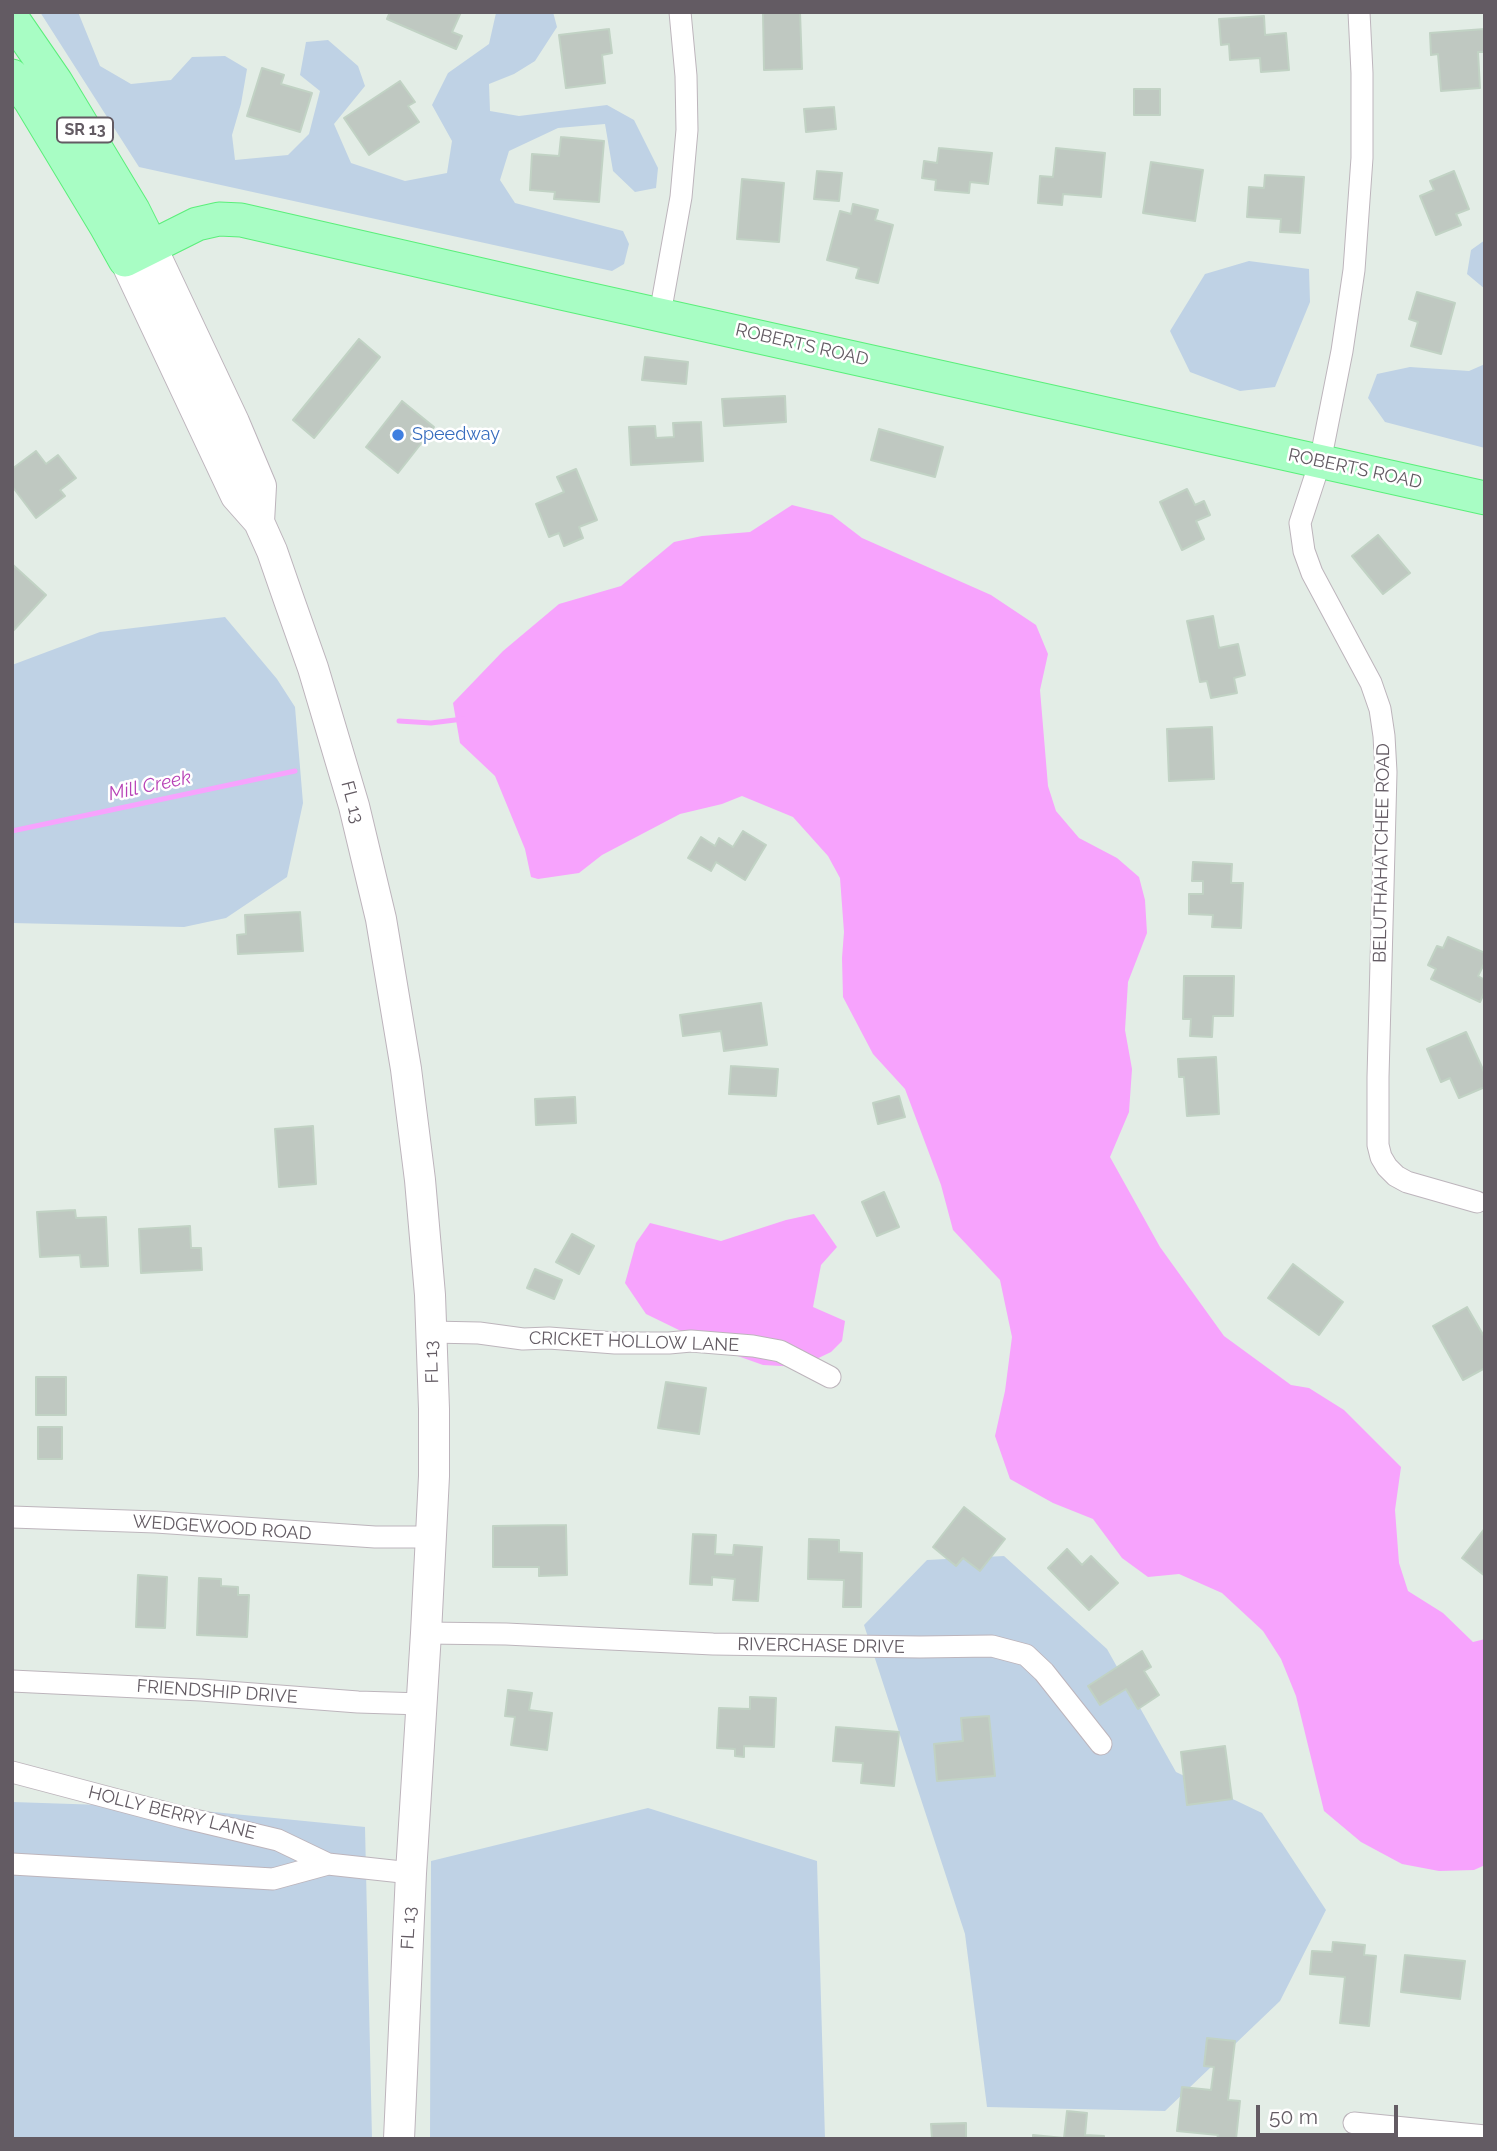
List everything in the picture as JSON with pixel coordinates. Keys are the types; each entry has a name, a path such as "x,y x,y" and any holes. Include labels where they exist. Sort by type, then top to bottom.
{"main road":[{"name":"SR 13","path":"12,18 56,82 133,210 138,253"},
{"name":"SR 13","path":"12,76 30,100 107,226 138,253"},
{"name":"ROBERTS ROAD","path":"138,253 197,224 219,219 241,220 1485,498"},
{"name":"FL 13","path":"138,253 236,496 259,522 272,551 313,668 354,806 381,919 406,1069 420,1180 431,1332 434,1441 399,2139"}],"street":[{"path":"660,314 681,197 687,130 686,76 680,12"},
{"name":"BELUTHAHATCHEE ROAD","path":"1359,12 1363,73 1357,242 1342,351 1320,461 1300,523 1304,551 1312,573 1371,682 1380,709 1384,736 1386,772 1378,1144 1381,1157 1396,1176 1407,1182 1477,1202"},
{"name":"CRICKET HOLLOW LANE","path":"431,1332 478,1333 523,1339 550,1338 615,1343 691,1341 753,1346 780,1351 830,1377"},
{"name":"WEDGEWOOD ROAD","path":"12,1517 156,1522 375,1537 431,1537"},
{"name":"RIVERCHASE DRIVE","path":"426,1633 713,1644 992,1646 1026,1655 1044,1672 1101,1744"},
{"name":"FRIENDSHIP DRIVE","path":"12,1681 201,1690 358,1702 422,1703"},
{"name":"HOLLY BERRY LANE","path":"12,1772 278,1840 328,1864 411,1874"},
{"name":"HOLLY BERRY LANE","path":"12,1864 273,1879 328,1864"},
{"path":"1354,2123 1485,2136"}],"shaded area":[{"path":"40,12 78,12 100,66 131,84 171,80 192,57 225,56 247,69 232,135 235,160 288,155 309,134 320,91 300,75 306,42 328,40 358,66 365,86 334,124 351,163 405,181 447,173 452,141 432,105 448,73 489,44 496,13 553,12 557,27 535,61 514,74 489,84 490,111 519,116 607,105 634,120 658,168 656,188 635,192 613,171 605,124 558,128 509,151 500,180 515,203 623,231 629,244 624,264 612,271 139,167"},
{"path":"1485,240 1485,289 1467,274 1471,250"},
{"path":"1249,261 1309,269 1310,302 1275,387 1240,391 1190,372 1170,331 1205,274"},
{"path":"1485,364 1485,448 1385,422 1368,398 1377,374 1410,367 1469,371"},
{"path":"792,505 832,515 862,538 991,595 1036,625 1048,654 1040,690 1048,786 1056,811 1079,838 1117,858 1139,877 1145,900 1147,933 1128,982 1125,1030 1132,1069 1129,1112 1110,1157 1160,1247 1224,1336 1291,1385 1309,1388 1344,1410 1401,1467 1395,1510 1399,1563 1408,1591 1443,1613 1473,1642 1485,1639 1485,1865 1474,1870 1439,1871 1402,1864 1361,1842 1324,1811 1296,1696 1281,1659 1263,1631 1222,1593 1179,1574 1148,1577 1122,1558 1093,1519 1053,1503 1010,1479 995,1436 1005,1391 1012,1337 1000,1280 953,1230 941,1185 905,1089 873,1054 843,997 844,932 840,878 828,856 793,817 742,796 722,804 680,814 602,855 579,873 538,879 531,877 525,849 495,776 460,743 453,703 503,651 559,604 621,586 674,542 702,536 750,532"},
{"path":"225,617 277,679 295,707 303,803 287,877 226,918 184,927 12,923 12,665 100,632"},
{"path":"814,1214 837,1247 821,1265 813,1307 845,1321 842,1341 831,1352 800,1367 763,1365 718,1349 646,1314 625,1283 636,1243 650,1223 721,1241"},
{"path":"1004,1556 1107,1649 1176,1772 1262,1813 1326,1910 1280,2001 1165,2111 987,2107 965,1934 864,1625 927,1560"},
{"path":"12,1802 163,1807 365,1827 372,2139 12,2139"},
{"path":"648,1808 817,1861 825,2139 430,2139 431,1861"}],"building":[{"path":"390,12 461,12 452,32 462,36 456,49 387,19"},
{"path":"763,12 800,12 802,69 764,70"},
{"path":"1264,16 1265,35 1286,33 1289,70 1261,72 1260,58 1230,60 1229,44 1221,45 1219,19"},
{"path":"609,29 612,53 602,55 605,83 566,88 559,35"},
{"path":"1485,29 1485,52 1478,52 1480,88 1441,91 1438,54 1431,55 1430,33"},
{"path":"262,68 284,75 281,84 312,93 300,132 247,116"},
{"path":"400,81 415,102 408,106 419,122 369,155 344,118"},
{"path":"1134,89 1160,89 1160,115 1134,115"},
{"path":"834,107 836,129 806,132 804,109"},
{"path":"561,137 604,141 599,202 554,199 555,192 530,190 532,154 559,156"},
{"path":"939,148 992,153 988,184 970,182 969,193 935,190 936,180 922,178 924,161 937,163"},
{"path":"1056,148 1105,153 1101,197 1063,194 1062,205 1038,203 1040,176 1053,177"},
{"path":"1151,162 1203,170 1195,221 1143,213"},
{"path":"817,171 842,173 839,201 814,199"},
{"path":"1454,171 1469,209 1456,214 1461,225 1436,235 1420,196 1434,190 1430,181"},
{"path":"1265,175 1304,177 1300,233 1280,232 1281,219 1247,217 1249,187 1264,188"},
{"path":"742,179 784,183 779,242 737,239"},
{"path":"853,204 878,210 875,220 893,225 878,283 856,278 859,268 827,260 840,211 851,214"},
{"path":"1417,292 1455,303 1441,354 1411,346 1418,322 1409,319"},
{"path":"359,339 380,357 314,438 293,420"},
{"path":"645,357 688,362 686,384 642,380"},
{"path":"785,396 786,422 724,426 722,399"},
{"path":"402,401 434,427 398,473 366,447"},
{"path":"701,422 703,461 631,465 629,427 655,426 656,438 674,437 673,423"},
{"path":"879,429 943,447 935,477 871,460"},
{"path":"36,451 46,464 58,455 76,478 60,490 65,496 36,518 12,486 12,469"},
{"path":"576,469 597,520 579,527 583,538 564,546 559,533 549,537 536,504 564,492 557,477"},
{"path":"1187,489 1195,505 1204,501 1210,515 1196,521 1204,539 1182,550 1160,502"},
{"path":"1378,535 1410,573 1383,594 1352,556"},
{"path":"12,564 46,595 12,632"},
{"path":"1213,616 1219,648 1238,644 1245,675 1234,678 1237,693 1211,698 1207,681 1200,682 1187,621"},
{"path":"1212,727 1214,779 1169,781 1167,729"},
{"path":"743,831 766,845 745,880 716,862 711,871 688,858 701,837 715,846 719,838 733,847"},
{"path":"1193,862 1232,864 1231,883 1243,883 1241,928 1212,927 1213,915 1189,914 1189,894 1203,894 1203,881 1192,881"},
{"path":"300,912 303,951 238,954 237,935 246,934 245,915"},
{"path":"1448,937 1485,953 1485,962 1478,976 1485,980 1485,991 1480,1002 1431,979 1436,969 1428,965 1437,946 1443,948"},
{"path":"1184,976 1234,976 1233,1016 1213,1016 1212,1037 1190,1036 1191,1019 1183,1019"},
{"path":"761,1003 767,1045 724,1051 721,1031 683,1036 680,1015"},
{"path":"1466,1032 1485,1074 1485,1087 1459,1098 1450,1078 1441,1082 1427,1049"},
{"path":"1216,1057 1219,1114 1187,1116 1184,1077 1179,1077 1178,1059"},
{"path":"731,1066 778,1069 776,1096 729,1094"},
{"path":"899,1096 905,1117 878,1124 873,1103"},
{"path":"575,1097 576,1123 536,1125 535,1099"},
{"path":"313,1126 316,1184 279,1187 275,1129"},
{"path":"884,1192 899,1227 877,1236 862,1202"},
{"path":"75,1210 76,1218 106,1217 108,1266 81,1267 80,1255 40,1257 37,1212"},
{"path":"190,1226 191,1248 201,1248 202,1270 141,1273 139,1229"},
{"path":"572,1234 594,1246 579,1274 556,1262"},
{"path":"1293,1264 1343,1302 1319,1335 1268,1298"},
{"path":"535,1269 562,1280 554,1299 527,1288"},
{"path":"1467,1307 1485,1338 1485,1368 1463,1380 1433,1326"},
{"path":"36,1377 66,1377 66,1415 36,1415"},
{"path":"666,1382 706,1388 699,1434 658,1428"},
{"path":"38,1427 62,1427 62,1459 38,1459"},
{"path":"964,1507 1005,1539 980,1571 963,1558 956,1566 933,1547"},
{"path":"566,1525 567,1575 539,1576 539,1567 493,1567 493,1526"},
{"path":"1485,1528 1485,1576 1462,1558"},
{"path":"693,1534 716,1535 715,1554 733,1555 734,1545 762,1547 758,1601 733,1600 735,1579 712,1577 712,1585 690,1584"},
{"path":"809,1539 839,1540 839,1552 862,1553 861,1607 843,1607 844,1580 808,1579"},
{"path":"1067,1549 1082,1565 1091,1556 1118,1583 1089,1610 1048,1568"},
{"path":"138,1575 167,1577 165,1628 136,1627"},
{"path":"199,1578 221,1579 221,1586 238,1587 238,1595 249,1595 247,1637 197,1635"},
{"path":"1142,1651 1151,1667 1144,1671 1159,1695 1138,1709 1126,1689 1100,1705 1088,1686"},
{"path":"508,1690 532,1693 529,1710 552,1713 547,1750 511,1745 515,1717 505,1716"},
{"path":"750,1697 776,1698 774,1747 744,1746 744,1757 735,1756 735,1749 717,1748 719,1708 750,1709"},
{"path":"989,1716 995,1776 937,1781 934,1744 963,1741 961,1718"},
{"path":"836,1727 899,1732 894,1786 861,1783 863,1763 833,1761"},
{"path":"1225,1746 1232,1799 1187,1805 1181,1752"},
{"path":"1333,1942 1365,1945 1364,1955 1376,1956 1369,2026 1340,2023 1345,1977 1310,1974 1312,1951 1332,1952"},
{"path":"1405,1955 1465,1961 1460,1999 1401,1992"},
{"path":"1207,2038 1235,2041 1228,2100 1240,2101 1236,2139 1217,2139 1218,2135 1177,2131 1182,2087 1211,2090 1214,2067 1204,2066"},
{"path":"1067,2111 1087,2113 1085,2135 1104,2136 1104,2139 1033,2139 1033,2135 1064,2138"},
{"path":"966,2123 966,2139 932,2139 931,2124"}],"waterway":[{"path":"399,721 431,723 463,719"},
{"name":"Mill Creek","path":"12,831 295,771"}],"place":[{"name":"Speedway","path":"398,435"}]}
